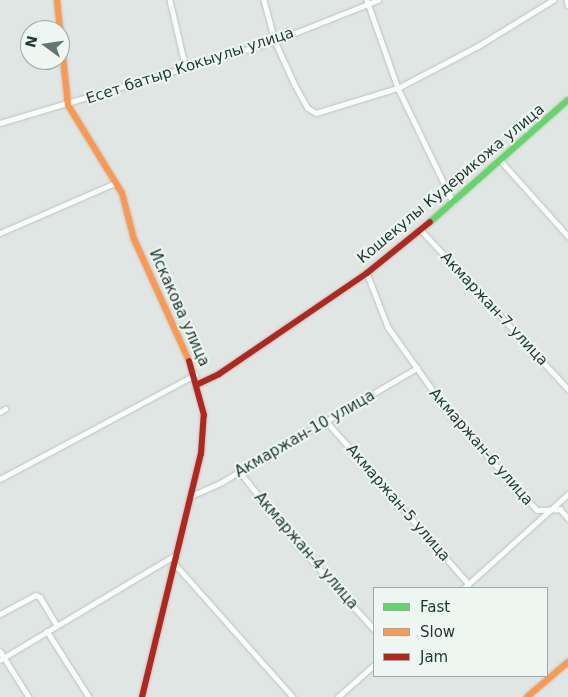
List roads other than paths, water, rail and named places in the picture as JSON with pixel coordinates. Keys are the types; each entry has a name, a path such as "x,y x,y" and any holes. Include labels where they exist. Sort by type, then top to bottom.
{"street":[{"name":"Искакова улица","path":"57,0 68,105 122,193 134,238 196,376 205,432 142,697"},
{"path":"170,0 186,69"},
{"path":"264,0 276,41 295,85 313,113 338,108 398,88 480,45 552,0"},
{"name":"Есет батыр Кокыулы улица","path":"0,123 68,105 276,41 367,2 378,0"},
{"path":"567,0 568,6"},
{"path":"367,2 398,88 453,202"},
{"name":"Кошекулы Кудерикожа улица","path":"198,384 219,374 367,273 421,230 568,100"},
{"path":"501,161 568,236"},
{"path":"0,233 115,183"},
{"name":"Акмаржан-7 улица","path":"421,230 568,389"},
{"name":"Акмаржан-6 улица","path":"367,273 388,327 451,416 527,500 544,512 553,508 560,509 568,518"},
{"name":"Акмаржан-10 улица","path":"191,496 240,472 417,368"},
{"path":"0,480 196,376"},
{"name":"Акмаржан-5 улица","path":"327,422 469,584"},
{"name":"Акмаржан-4 улица","path":"240,472 296,543 373,628"},
{"path":"465,587 568,494"},
{"path":"2,658 177,554"},
{"path":"174,563 294,697"},
{"path":"0,614 35,596 40,597 57,625"},
{"path":"47,631 88,697"},
{"path":"0,651 2,658 29,697"},
{"path":"526,697 568,662"},
{"path":"338,697 373,666"}]}
